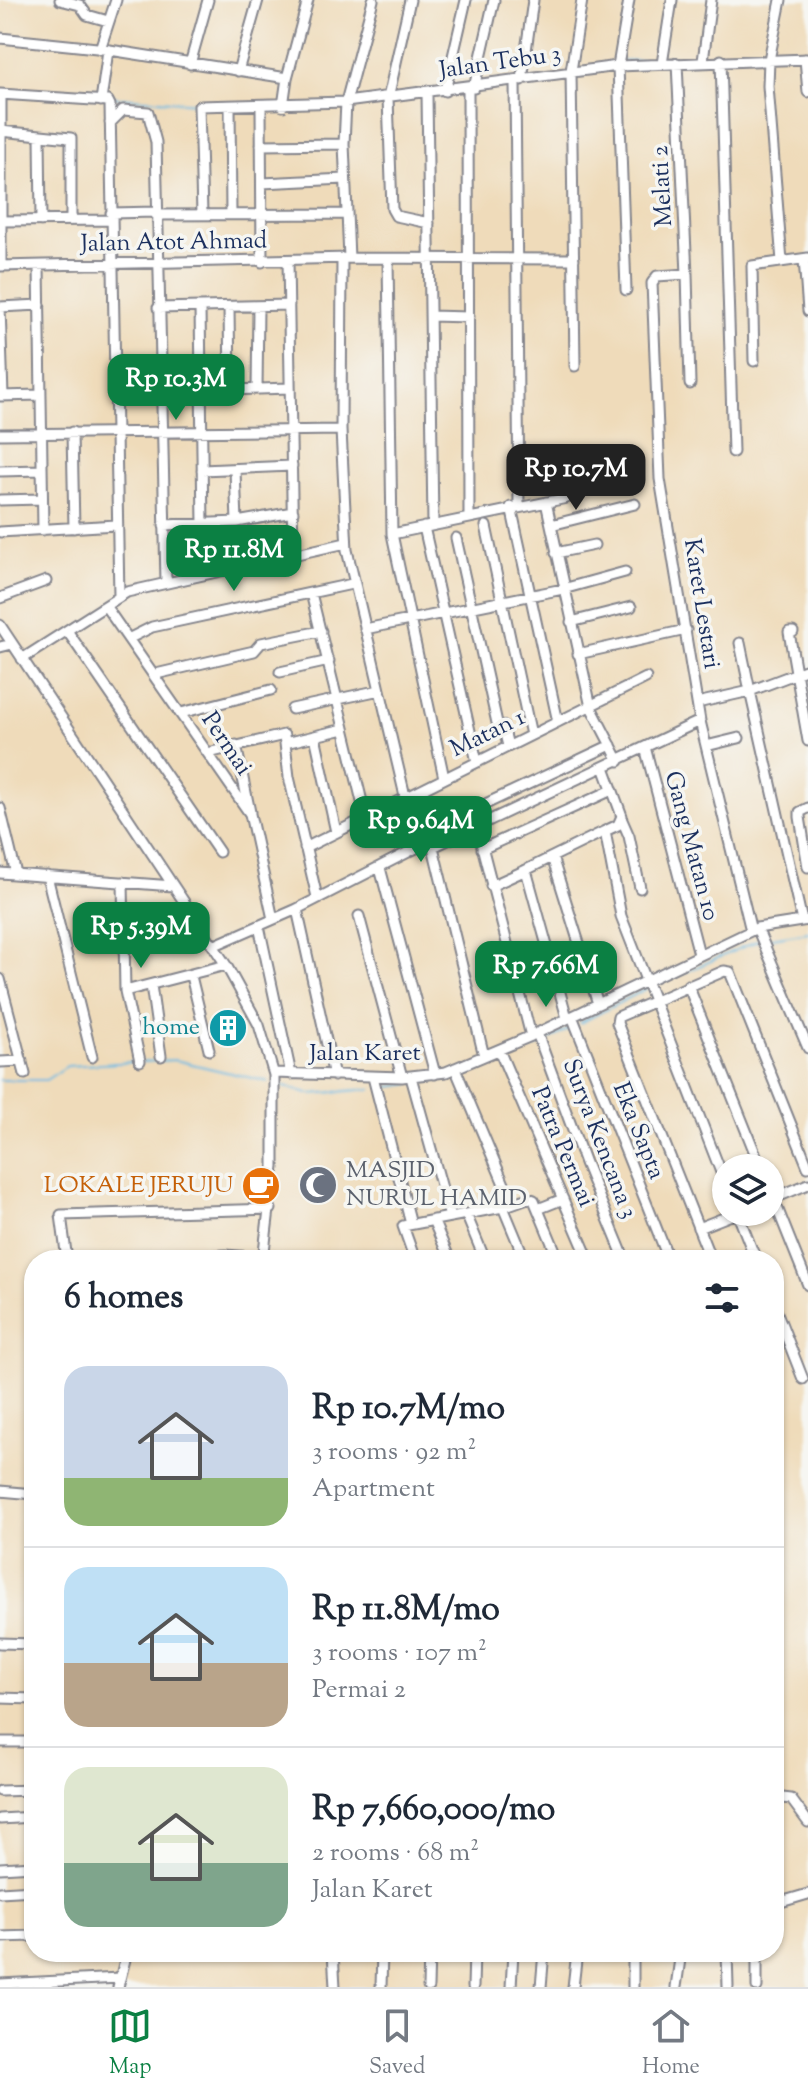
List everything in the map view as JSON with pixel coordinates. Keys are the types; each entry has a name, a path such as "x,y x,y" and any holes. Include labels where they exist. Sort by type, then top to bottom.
{"street":[{"path":"60,0 80,5 87,15 108,21"},
{"path":"101,101 108,21 116,0"},
{"path":"190,64 208,0"},
{"path":"238,71 258,0"},
{"path":"283,102 308,0"},
{"path":"373,0 347,99 344,144 346,214 341,430 346,543 352,584 405,796 428,841 484,1056"},
{"path":"410,0 388,95 393,214 429,223"},
{"path":"445,89 466,0"},
{"path":"469,516 473,86 494,0"},
{"path":"533,0 520,78 515,506 528,594 558,722"},
{"path":"575,366 571,69 582,0"},
{"path":"626,290 619,63 629,0"},
{"path":"662,60 672,0"},
{"path":"703,58 711,0"},
{"path":"781,0 770,56 782,262"},
{"path":"0,38 104,49 287,78"},
{"name":"Jalan Tebu 3","path":"202,214 198,107 261,107 283,102 427,94 619,63 662,60 677,63 703,58 721,60 770,56 806,59"},
{"path":"806,59 808,92"},
{"path":"721,60 733,452"},
{"name":"Melati 2","path":"677,63 690,384"},
{"path":"1,266 0,94 109,102 119,597"},
{"path":"427,94 429,526 444,612 477,762"},
{"path":"230,106 231,214"},
{"path":"261,107 262,262"},
{"path":"110,123 113,117 128,109 148,112 156,142 156,263 166,581"},
{"path":"1,131 71,138 71,220"},
{"path":"40,135 41,221"},
{"path":"261,145 344,144"},
{"path":"262,183 345,179"},
{"path":"1,221 71,220 156,213 346,214"},
{"name":"Jalan Atot Ahmad","path":"1,266 345,258 574,259"},
{"path":"754,361 752,266 806,258 808,311"},
{"path":"388,259 392,534 444,778"},
{"path":"288,260 293,555"},
{"path":"39,266 43,530"},
{"name":"Karet Lestari","path":"687,274 654,278 658,466 706,746 755,930 808,1048"},
{"path":"40,305 0,307 1,396 40,395"},
{"path":"158,308 289,305"},
{"path":"229,307 230,390"},
{"path":"257,389 258,307"},
{"path":"200,308 203,525"},
{"path":"430,316 469,317"},
{"path":"200,391 289,388"},
{"path":"0,434 341,430"},
{"path":"72,432 74,528"},
{"path":"202,470 292,466"},
{"path":"0,471 41,470"},
{"path":"235,470 237,522"},
{"path":"392,534 515,506 567,498 575,483"},
{"path":"0,500 42,499"},
{"path":"546,502 591,707 619,761"},
{"path":"551,525 635,504"},
{"path":"164,525 237,522 293,512"},
{"path":"1,530 116,525"},
{"path":"486,526 531,735"},
{"path":"456,538 497,723 503,726 508,746"},
{"path":"22,659 119,597 166,581 346,543"},
{"path":"556,553 594,545"},
{"path":"365,629 563,589 625,572"},
{"path":"0,598 46,581"},
{"path":"130,638 152,627 352,584"},
{"path":"311,593 366,818"},
{"name":"Permai","path":"106,607 156,674 250,814 273,919"},
{"path":"571,622 631,607"},
{"path":"0,625 226,965 259,1025 274,1074 271,1209 265,1250"},
{"path":"578,654 686,630"},
{"path":"156,674 254,651 261,643 321,631"},
{"path":"68,632 219,852"},
{"path":"793,632 789,632 794,676 808,741"},
{"path":"740,643 805,921"},
{"path":"0,647 12,644"},
{"path":"280,672 329,661"},
{"path":"697,703 750,691 808,669"},
{"name":"Matan 1","path":"305,848 646,678"},
{"path":"181,713 271,690"},
{"path":"292,709 380,690"},
{"path":"428,841 477,827 700,721"},
{"path":"285,743 344,729"},
{"path":"208,753 284,735 317,897"},
{"path":"315,736 336,832"},
{"path":"706,746 739,738"},
{"path":"236,745 250,814"},
{"path":"213,946 380,868 611,745"},
{"name":"Gang Matan 10","path":"645,747 699,954"},
{"path":"604,767 629,836 640,888"},
{"path":"482,849 612,790"},
{"path":"0,808 16,874"},
{"path":"808,808 800,812 808,867"},
{"path":"491,886 622,820"},
{"name":"Surya Kencana 3","path":"477,827 491,886 536,1035 621,1250"},
{"path":"605,831 621,916 714,1154"},
{"path":"552,857 598,1004"},
{"path":"380,868 435,1074"},
{"name":"Eka Sapta","path":"526,870 570,1018 665,1250"},
{"path":"0,873 173,886"},
{"path":"47,876 92,1057"},
{"path":"123,882 125,991 140,1061"},
{"path":"297,909 334,1076"},
{"path":"359,916 450,1217"},
{"name":"Jalan Karet","path":"274,1074 373,1080 456,1070 755,930 805,921"},
{"path":"259,926 291,1074"},
{"path":"125,991 226,965"},
{"path":"707,1250 617,1023 620,1015 724,971 732,974 808,1167"},
{"path":"191,976 209,1050"},
{"path":"0,979 25,1074"},
{"path":"151,985 161,1056"},
{"path":"688,985 755,1154"},
{"name":"Patra Permai","path":"500,1051 585,1250"},
{"path":"0,1062 22,1061"},
{"path":"456,1070 508,1205 522,1250"},
{"path":"373,1080 411,1224"},
{"path":"784,1192 808,1184"},
{"path":"411,1250 402,1229 411,1224 532,1198 555,1250"},
{"path":"538,1209 563,1199"},
{"path":"66,1250 61,1215 271,1209"},
{"path":"466,1214 481,1250"},
{"path":"433,1220 446,1250"},
{"path":"698,1228 712,1222"},
{"path":"743,1226 752,1250"},
{"path":"783,1226 808,1285"},
{"path":"784,1331 803,1379"},
{"path":"0,1491 24,1493"},
{"path":"0,1643 24,1644"},
{"path":"0,1698 24,1699"},
{"path":"0,1742 24,1742"},
{"path":"0,1791 24,1790"},
{"path":"784,1798 791,1799 808,1822"},
{"path":"0,1819 24,1818"},
{"path":"0,1868 24,1867"},
{"path":"0,1892 24,1891"},
{"path":"784,1901 808,1894"},
{"path":"0,1937 24,1936"},
{"path":"0,1984 119,1982 124,1962"},
{"path":"334,1962 335,1987"},
{"path":"381,1987 382,1962"},
{"path":"428,1987 429,1962"},
{"path":"473,1987 474,1962"},
{"path":"511,1987 512,1962"},
{"path":"541,1987 543,1962"},
{"path":"573,1987 576,1962"},
{"path":"633,1962 633,1987"},
{"path":"676,1987 680,1962"},
{"path":"727,1962 728,1987"},
{"path":"757,1962 757,1987"}],"waterway":[{"path":"773,53 808,52"},
{"path":"705,58 767,54"},
{"path":"665,59 699,58"},
{"path":"621,61 659,60"},
{"path":"37,92 98,95"},
{"path":"105,96 198,103"},
{"path":"766,939 808,932"},
{"path":"651,987 759,940"},
{"path":"580,1023 646,989"},
{"path":"545,1042 571,1028"},
{"path":"509,1059 539,1045"},
{"path":"142,1062 175,1060 269,1082"},
{"path":"0,1080 46,1080 67,1066 135,1062"},
{"path":"463,1074 499,1062"},
{"path":"416,1083 453,1077"},
{"path":"381,1088 410,1084"},
{"path":"279,1085 311,1094 371,1089"}],"place":[{"name":"home","path":"228,1028"},
{"name":"MASJID NURUL HAMID","path":"318,1185"},
{"name":"LOKALE JERUJU","path":"261,1186"}]}
